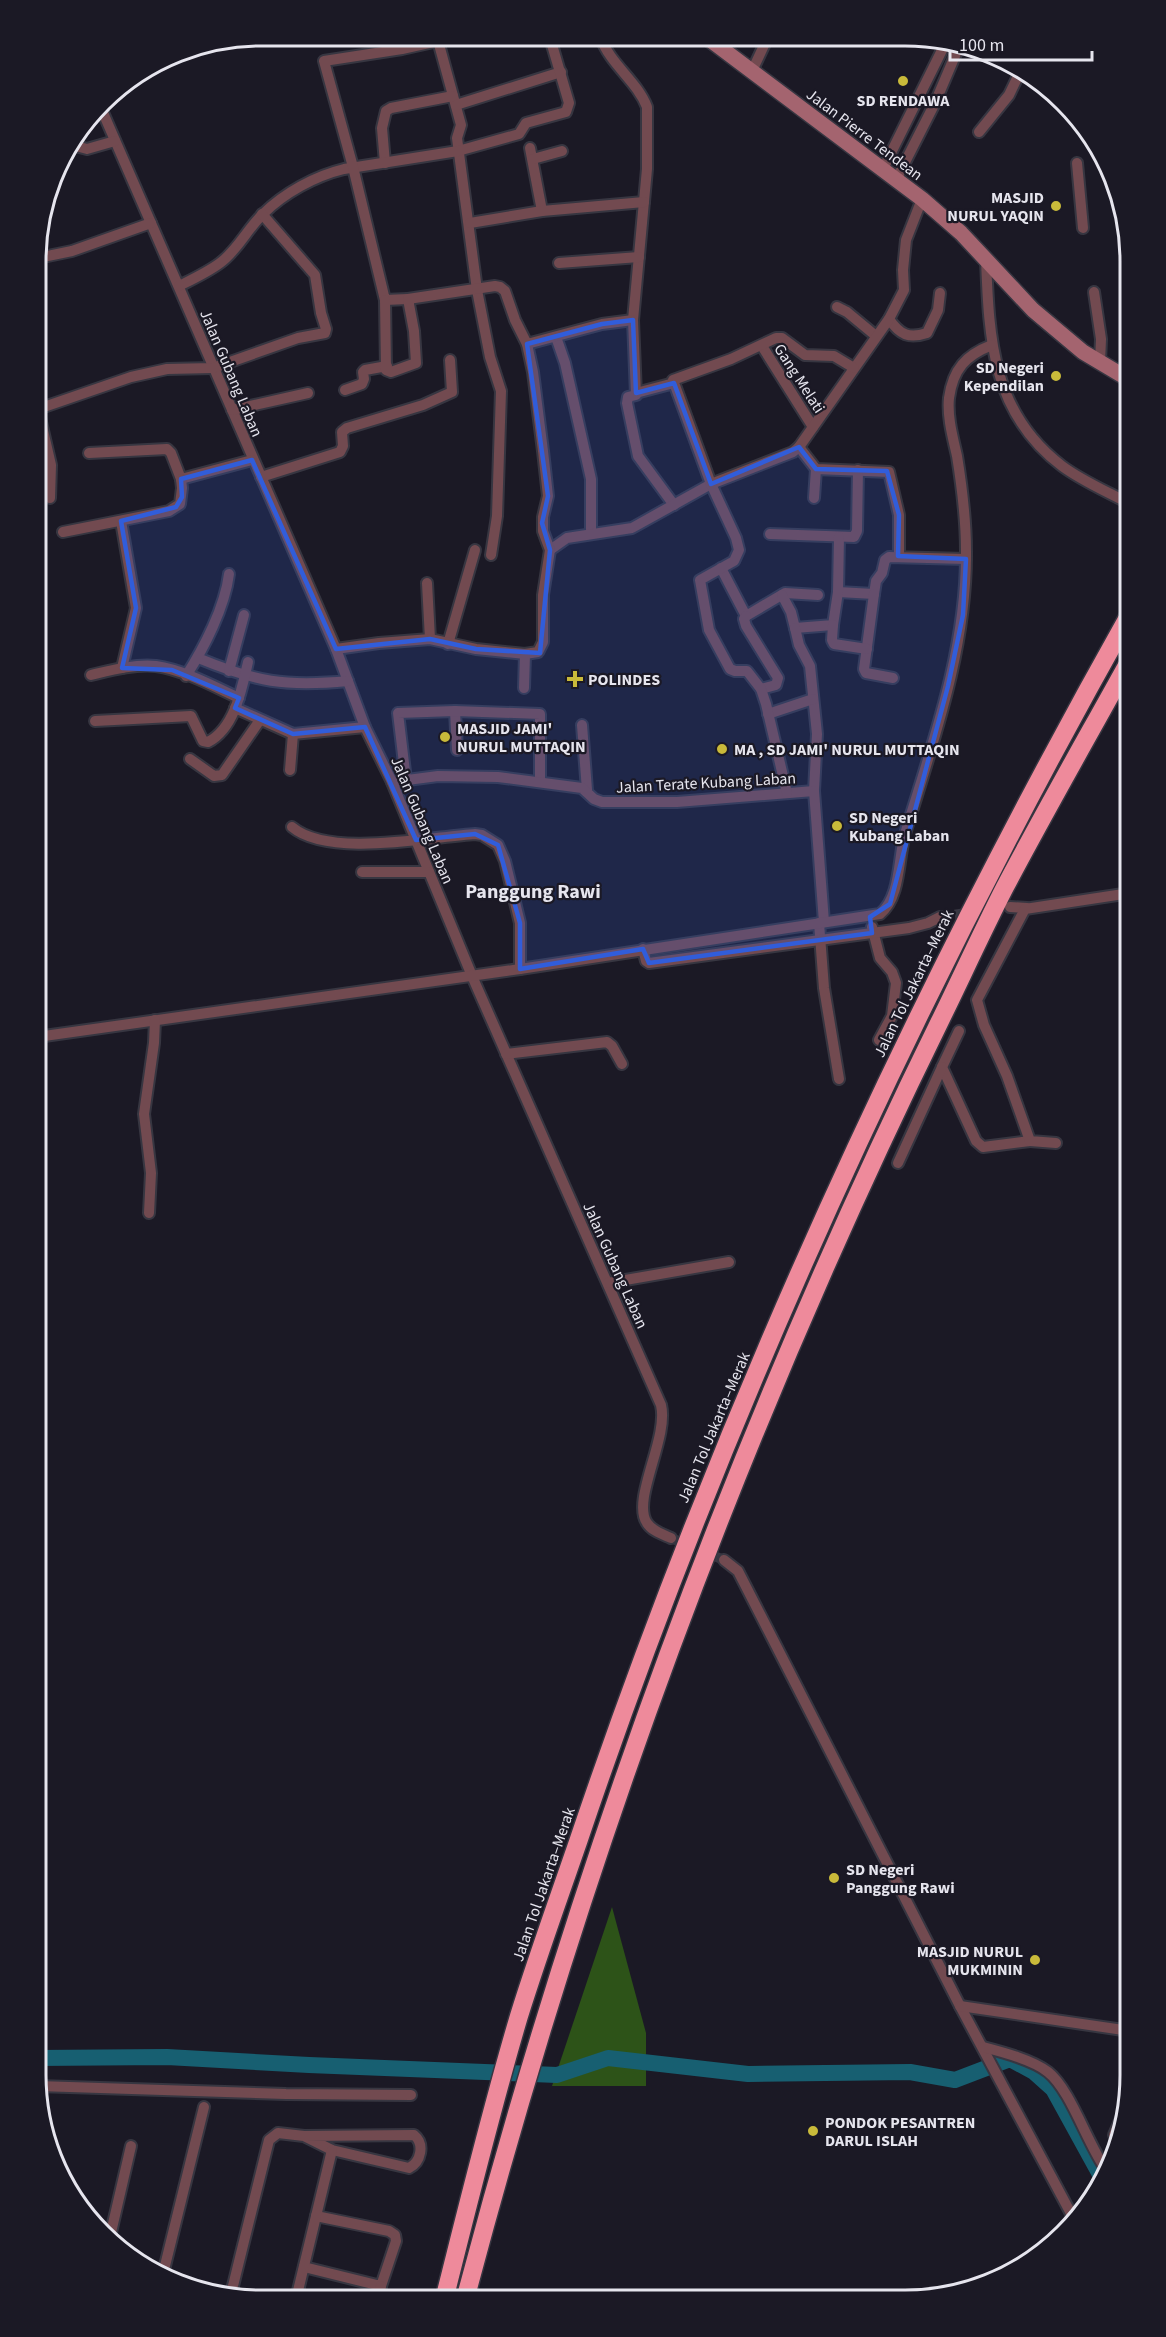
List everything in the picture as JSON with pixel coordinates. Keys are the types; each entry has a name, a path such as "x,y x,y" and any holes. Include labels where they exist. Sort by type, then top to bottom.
{"highway":[{"name":"Jalan Tol Jakarta–Merak","path":"447,2290 494,2104 520,2014 621,1715 698,1512 799,1270 896,1061 977,895 1120,632"},
{"path":"468,2290 540,2030 580,1904 695,1580 789,1348 891,1121 1005,887 1120,678"}],"street":[{"path":"605,46 643,98 647,107 647,169 633,320 636,393"},
{"name":"Jalan Pierre Tendean","path":"719,46 921,199 961,233 1033,310 1083,352 1120,374"},
{"path":"752,71 764,46"},
{"path":"408,299 414,331 416,363 390,372 387,370 385,300 324,61 410,47"},
{"path":"440,47 461,125 457,136 458,151 470,223 477,290 490,357 501,391 497,516 491,555"},
{"path":"179,286 220,263 235,250 262,214 304,185 333,171 458,151 519,134 526,123 566,112 569,103 553,47"},
{"path":"882,171 942,50"},
{"path":"896,180 929,116 956,53"},
{"path":"386,163 382,128 386,111 391,108 455,100 561,72"},
{"path":"979,132 1009,96 1017,78"},
{"path":"913,108 929,116"},
{"name":"Jalan Gubang Laban","path":"104,115 336,649 365,727 392,782 506,1054 661,1405 662,1426 642,1509 646,1523 656,1532 670,1538"},
{"path":"80,147 87,149 115,141"},
{"path":"530,148 542,212"},
{"path":"533,159 562,151"},
{"path":"1077,163 1083,228"},
{"path":"550,550 567,538 632,528 711,484 793,452 799,447 890,319 904,290 906,240 921,199"},
{"path":"470,223 542,212 644,202"},
{"path":"46,406 130,377 155,371 213,368 252,353 326,331 315,275 262,214"},
{"path":"46,256 72,251 151,223"},
{"path":"559,263 639,258"},
{"path":"986,260 988,321 992,345 1000,381 1021,422 1038,444 1062,467 1120,499"},
{"path":"336,649 379,642 430,639 448,644 525,654 541,649 543,595 550,550 543,531 543,517 548,496 533,372 527,344 514,320 505,291 495,286 408,299 385,300"},
{"path":"1095,292 1101,339 1100,362"},
{"path":"890,319 896,330 905,336 915,337 927,333 938,310 940,293"},
{"path":"837,307 847,312 876,336"},
{"path":"527,344 602,324 633,320"},
{"path":"556,337 566,363 591,479 591,534"},
{"path":"787,793 760,688 747,671 730,669 709,630 699,582 735,561 739,550 736,538 711,484 673,380 762,346 776,338 782,338 805,355 834,356 854,368"},
{"path":"643,949 646,961 649,963 820,931 872,927 890,904 905,835 948,686 963,615 966,559 963,503 949,399 961,364 973,352 992,345"},
{"name":"Gang Melati","path":"762,346 813,427"},
{"path":"261,477 340,452 343,446 342,432 347,428 423,405 452,392 450,360"},
{"path":"345,390 362,384 363,372 366,370 387,366"},
{"path":"674,384 636,393 635,396 628,397 627,403 637,451 674,505"},
{"path":"232,410 308,393"},
{"path":"46,443 51,465 51,498"},
{"path":"799,447 816,469 814,498"},
{"path":"63,532 161,514 180,504 181,479 171,453 167,449 89,453"},
{"path":"181,479 252,460"},
{"path":"816,469 889,472 899,515 899,556"},
{"path":"770,534 852,538 856,536 858,470"},
{"path":"121,521 136,608 122,668"},
{"path":"839,537 838,592 832,640 834,644 867,649"},
{"path":"448,644 475,550"},
{"path":"893,678 864,671 876,581 882,573 885,560 899,556 966,559"},
{"path":"721,568 746,616 744,619 746,626 778,681 776,685 760,688"},
{"path":"186,676 198,658 223,599 229,574"},
{"path":"427,583 430,639"},
{"path":"838,592 874,594"},
{"path":"746,616 782,595 789,593 818,595"},
{"path":"782,595 791,612 799,645 810,666 817,734 814,791"},
{"path":"229,671 244,615"},
{"path":"795,628 833,625"},
{"path":"524,688 525,654"},
{"path":"198,658 245,676 297,685 348,681"},
{"path":"95,721 191,716 203,741 208,742 221,732 237,703 248,662"},
{"path":"92,675 122,668 156,666 186,676 237,703 260,720 293,734 365,727"},
{"path":"768,714 813,699"},
{"path":"455,711 457,750"},
{"path":"406,780 399,712 455,711 540,714 540,782"},
{"path":"190,759 214,776 222,775 260,720"},
{"path":"582,725 584,789"},
{"path":"290,770 293,734"},
{"name":"Jalan Terate Kubang Laban","path":"392,782 438,776 470,776 540,782 584,789 594,799 602,802 677,802 814,791 824,988 839,1079"},
{"path":"292,827 298,832 329,842 371,843 482,835 498,845 505,861 520,923 520,969"},
{"path":"362,872 429,872"},
{"path":"1010,906 1027,909 1120,895"},
{"path":"1027,909 977,1000 984,1025 1007,1076 1030,1141"},
{"path":"46,1036 520,969 643,949 820,931 921,926 940,917"},
{"path":"872,927 880,958 892,972 896,983 892,1016 879,1040"},
{"path":"149,1214 151,1173 144,1114 155,1020"},
{"path":"898,1163 959,1031"},
{"path":"506,1054 607,1042 612,1046 622,1064"},
{"path":"942,1067 976,1141 981,1146 1030,1141 1056,1143"},
{"path":"608,1283 729,1262"},
{"path":"724,1560 738,1571 960,2006 1070,2212"},
{"path":"960,2006 1120,2029"},
{"path":"985,2050 1030,2062 1049,2072 1102,2161"},
{"path":"47,2086 286,2094 411,2095"},
{"path":"165,2267 204,2108"},
{"path":"232,2289 269,2140 278,2133 304,2136 414,2135 421,2145 418,2159 409,2168 332,2150 304,2136"},
{"path":"112,2230 131,2146"},
{"path":"298,2290 332,2150"},
{"path":"316,2216 389,2231 395,2235 396,2241 380,2290"},
{"path":"304,2267 381,2286"}],"highlighted area":[{"path":"633,320 636,393 674,383 711,484 799,447 816,469 887,471 899,515 898,556 966,559 963,615 948,686 890,904 870,917 872,933 649,963 643,949 520,969 520,923 498,845 475,834 416,840 365,727 293,734 235,708 239,698 172,670 122,668 136,608 121,521 176,507 182,497 181,479 252,460 336,649 430,639 476,649 540,653 550,550 542,523 548,496 527,344 602,324"}],"green space":[{"path":"612,1907 646,2033 646,2086 552,2086"}],"waterway":[{"path":"46,2058 167,2057 557,2075 608,2058 748,2074 910,2072 955,2080 1010,2059 1034,2072 1053,2089 1097,2170"}],"tunnel":[{"path":"940,917 998,908"},
{"path":"671,1538 724,1560"}],"place":[{"name":"SD RENDAWA","path":"903,81"},
{"name":"MASJID NURUL YAQIN","path":"1056,206"},
{"name":"SD Negeri Kependilan","path":"1056,376"},
{"name":"POLINDES","path":"575,679"},
{"name":"MASJID JAMI' NURUL MUTTAQIN","path":"445,737"},
{"name":"MA , SD JAMI' NURUL MUTTAQIN","path":"722,749"},
{"name":"SD Negeri Kubang Laban","path":"837,826"},
{"name":"SD Negeri Panggung Rawi","path":"834,1878"},
{"name":"MASJID NURUL MUKMININ","path":"1035,1960"},
{"name":"PONDOK PESANTREN DARUL ISLAH","path":"813,2131"}],"district":[{"name":"Panggung Rawi","path":"533,891"}]}
